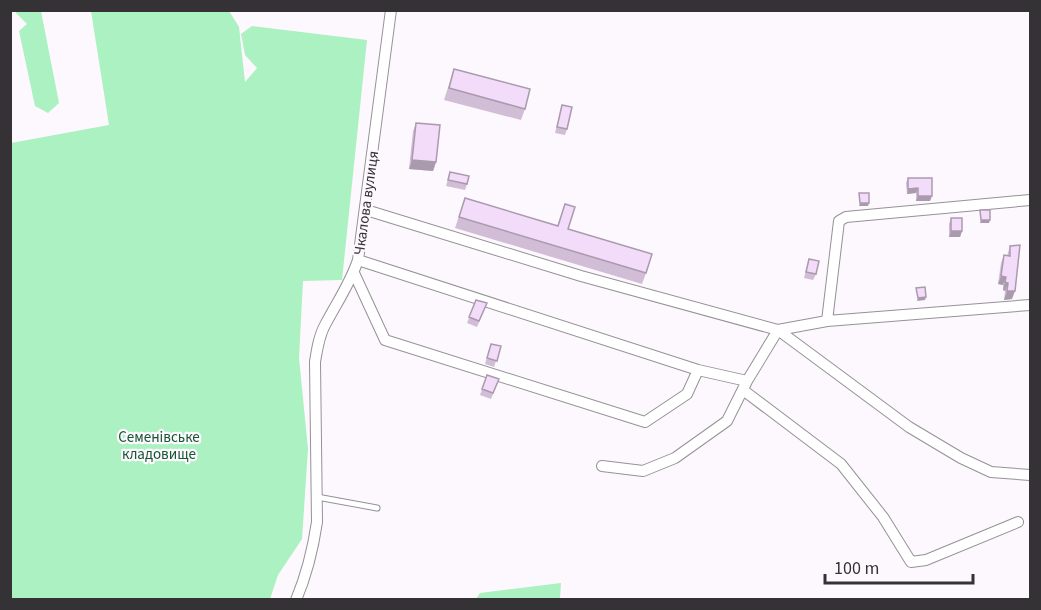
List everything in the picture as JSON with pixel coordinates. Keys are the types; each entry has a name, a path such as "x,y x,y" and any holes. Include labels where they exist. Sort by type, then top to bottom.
{"street":[{"name":"Чкалова вулиця","path":"296,600 314,547 317,522 315,362 324,326 346,291 358,260 391,10"},
{"path":"827,321 839,221 846,217 1030,200"},
{"path":"366,210 581,276 778,330 909,427 961,458 992,472 1030,475"},
{"path":"358,260 745,385 841,464 883,517 910,562 926,560 1018,522"},
{"path":"354,273 385,340 645,422 687,394 698,370"},
{"path":"602,466 643,471 675,458 727,421 745,385 778,330 827,321 1030,305"}],"lane":[{"path":"317,497 377,508"}],"green space":[{"path":"15,11 41,11 59,103 48,113 35,106 19,31 27,24"},
{"name":"Семенівське кладовище","path":"91,11 229,11 239,27 245,82 257,68 245,55 241,34 252,26 367,40 342,280 303,281 299,358 308,449 302,539 278,575 270,599 11,599 11,143 109,125"},
{"path":"561,583 560,599 476,599 480,593"}],"building":[{"path":"454,69 530,89 525,109 449,88"},
{"path":"562,105 572,107 567,129 557,127"},
{"path":"416,123 440,125 436,162 412,160"},
{"path":"450,172 469,176 467,184 448,180"},
{"path":"908,178 932,178 932,196 918,196 918,188 908,189"},
{"path":"859,193 869,193 869,203 860,203"},
{"path":"465,198 558,226 565,204 575,207 568,229 652,254 646,273 459,217"},
{"path":"980,210 990,210 990,220 981,220"},
{"path":"951,218 962,218 962,231 951,231"},
{"path":"1020,245 1015,291 1007,291 1006,277 1001,276 1004,255 1010,256 1010,246"},
{"path":"809,259 819,261 816,274 806,272"},
{"path":"925,287 926,297 918,298 916,288"},
{"path":"476,300 487,303 479,321 469,317"},
{"path":"491,344 501,346 497,361 487,358"},
{"path":"487,375 499,379 493,393 482,389"}]}
